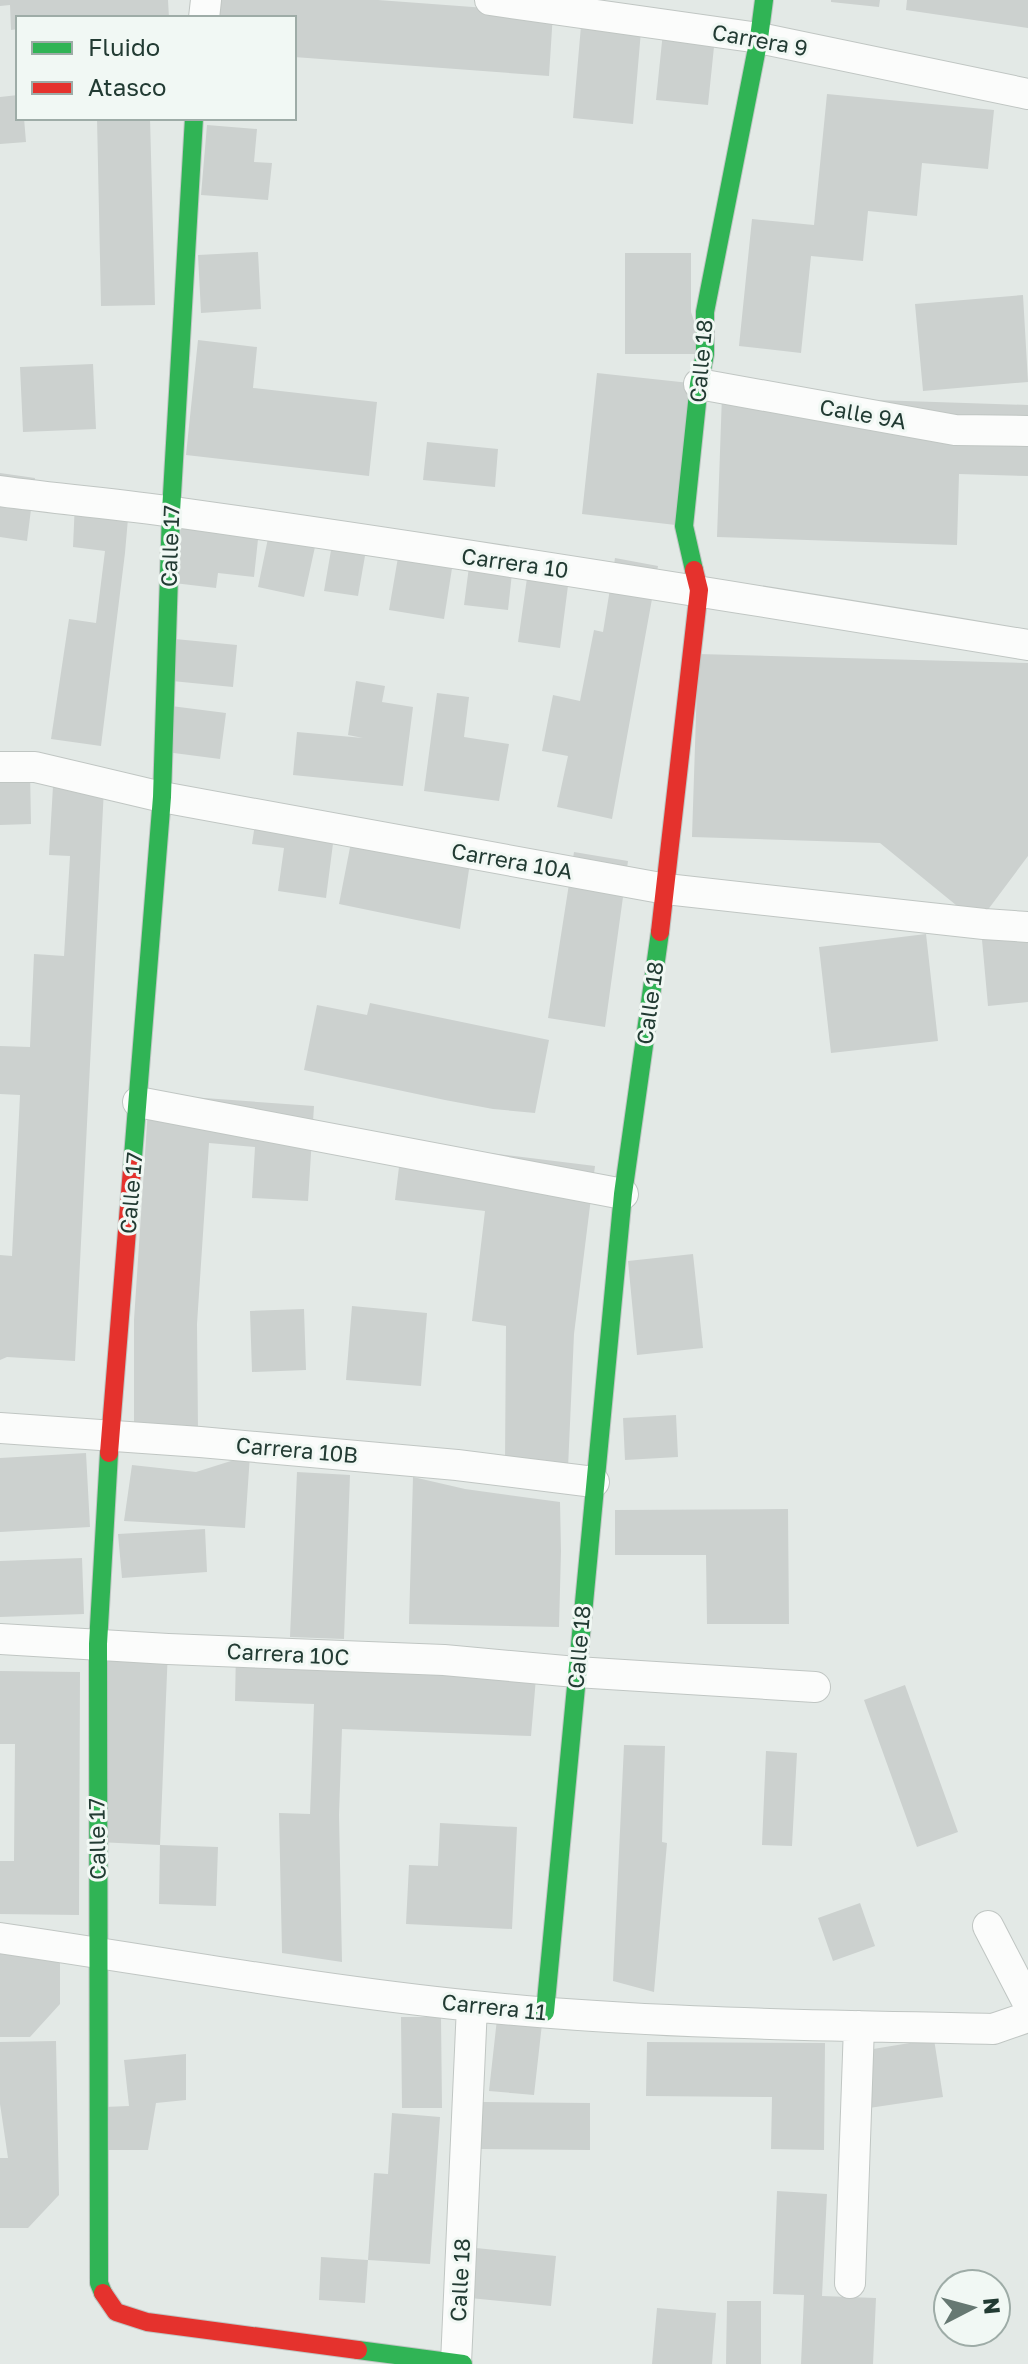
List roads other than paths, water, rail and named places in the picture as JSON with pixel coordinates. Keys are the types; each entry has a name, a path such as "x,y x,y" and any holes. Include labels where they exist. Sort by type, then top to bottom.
{"street":[{"name":"Carrera 9","path":"490,0 759,38 1028,94"},
{"name":"Calle 18","path":"545,2012 623,1194 666,889 699,590 684,526 705,354 705,312 764,0"},
{"name":"Calle 17","path":"194,120 171,512 162,797 110,1435 98,1644 99,2283 106,2302 120,2316 458,2364"},
{"name":"Calle 9A","path":"699,384 955,430 1028,431"},
{"name":"Carrera 10","path":"0,491 171,512 699,590 1028,645"},
{"name":"Carrera 10A","path":"0,767 35,767 162,797 666,889 1028,927"},
{"path":"138,1102 623,1194"},
{"name":"Carrera 10B","path":"0,1428 457,1465 594,1482"},
{"name":"Carrera 10C","path":"0,1639 444,1660 815,1687"},
{"path":"988,1926 1028,2003"},
{"name":"Carrera 11","path":"0,1938 339,1989 472,2006 633,2020 993,2029 1028,2017"},
{"name":"Calle 18","path":"458,2364 472,2006"},
{"path":"850,2283 859,2026"}]}
